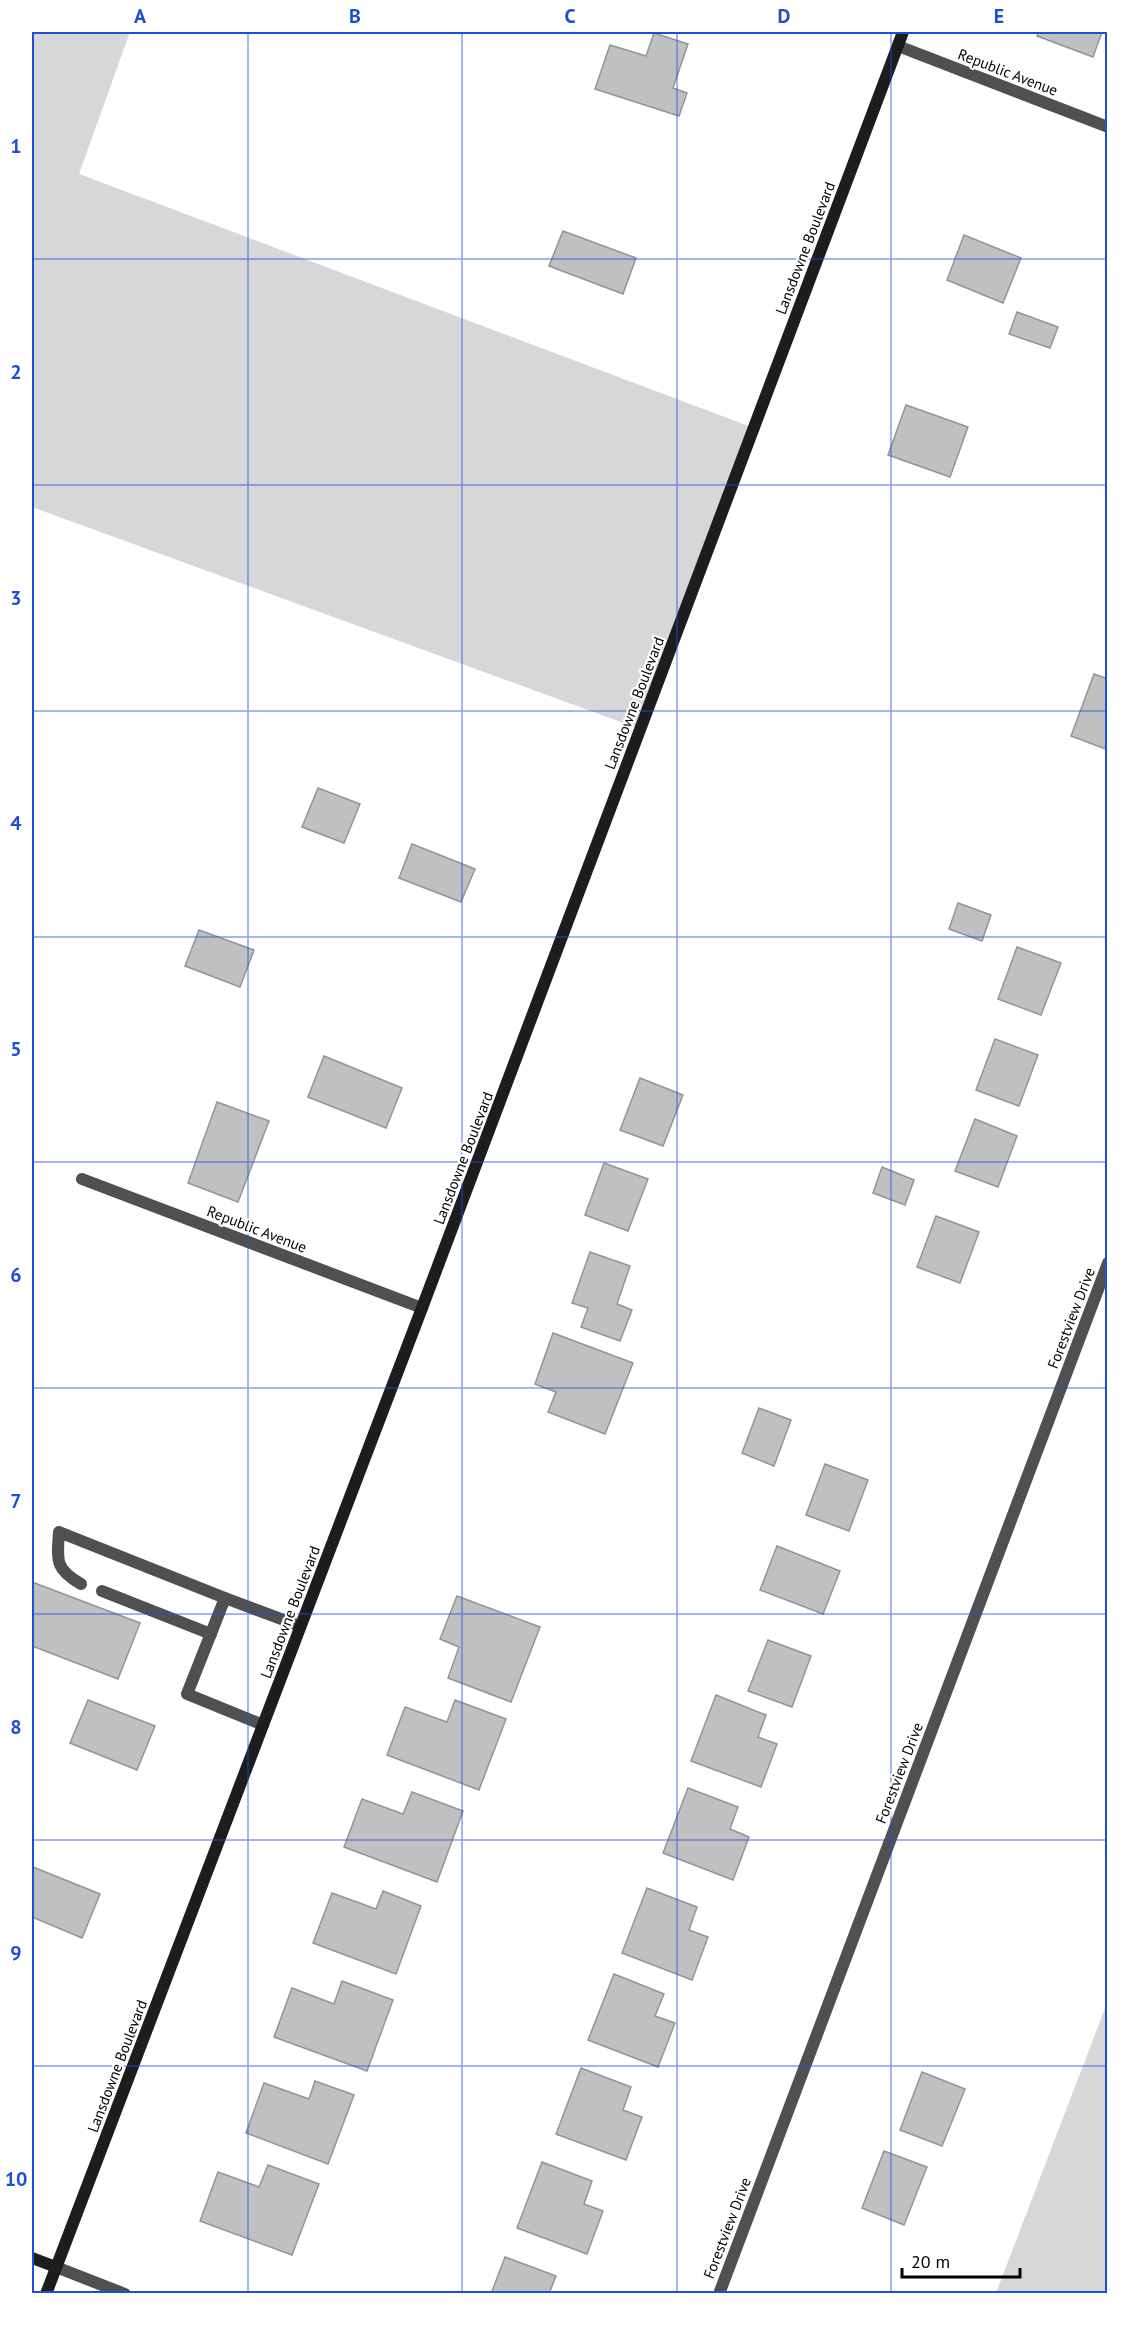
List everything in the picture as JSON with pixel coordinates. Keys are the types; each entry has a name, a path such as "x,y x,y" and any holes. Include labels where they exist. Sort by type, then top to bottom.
{"street":[{"name":"Lansdowne Boulevard","path":"46,2294 422,1308 903,32"},
{"name":"Republic Avenue","path":"898,46 1107,126"},
{"name":"Republic Avenue","path":"82,1179 422,1308"},
{"name":"Forestview Drive","path":"719,2294 1107,1263"},
{"path":"81,1584 64,1574 57,1558 59,1532 300,1626"},
{"path":"102,1591 211,1634"},
{"path":"225,1598 187,1695 263,1725"},
{"path":"32,2258 125,2294"}],"shaded area":[{"path":"32,32 130,32 79,174 754,428 640,729 32,507"},
{"path":"1107,2003 1107,2293 996,2293"}],"building":[{"path":"1039,32 1102,32 1093,57 1037,36"},
{"path":"654,33 688,44 673,88 687,93 679,116 595,89 610,45 646,56"},
{"path":"563,231 636,258 623,294 549,266"},
{"path":"964,235 1021,258 1003,303 947,280"},
{"path":"1017,312 1058,327 1050,348 1009,334"},
{"path":"906,405 968,427 950,477 888,455"},
{"path":"1094,674 1108,679 1108,750 1071,736"},
{"path":"318,788 360,804 344,843 302,827"},
{"path":"412,844 475,869 461,902 399,878"},
{"path":"958,903 991,915 982,941 949,929"},
{"path":"199,930 254,950 240,987 185,966"},
{"path":"1017,947 1061,963 1041,1015 998,999"},
{"path":"995,1039 1038,1055 1019,1106 976,1090"},
{"path":"324,1056 402,1088 386,1128 308,1097"},
{"path":"640,1078 683,1095 663,1146 620,1130"},
{"path":"217,1102 269,1121 238,1202 188,1183"},
{"path":"975,1119 1017,1136 998,1187 955,1171"},
{"path":"604,1163 648,1179 628,1231 585,1215"},
{"path":"882,1167 914,1180 905,1205 873,1193"},
{"path":"936,1216 979,1232 960,1283 917,1267"},
{"path":"590,1252 630,1266 617,1304 632,1310 620,1341 581,1327 588,1308 572,1303"},
{"path":"553,1333 633,1363 605,1434 548,1412 556,1392 535,1384"},
{"path":"759,1408 791,1420 774,1466 742,1453"},
{"path":"825,1464 868,1480 849,1531 806,1515"},
{"path":"777,1546 840,1571 823,1614 760,1590"},
{"path":"32,1582 140,1623 118,1679 32,1646"},
{"path":"457,1596 540,1627 511,1702 448,1678 459,1647 440,1639"},
{"path":"768,1640 811,1656 792,1707 748,1691"},
{"path":"716,1695 766,1715 758,1737 777,1744 761,1787 691,1761"},
{"path":"88,1700 155,1726 137,1770 70,1743"},
{"path":"455,1700 506,1719 479,1790 387,1755 405,1707 447,1722"},
{"path":"688,1788 738,1807 730,1829 749,1837 733,1880 663,1853"},
{"path":"412,1792 463,1811 437,1882 344,1847 362,1799 403,1814"},
{"path":"33,1867 100,1894 82,1938 32,1917"},
{"path":"647,1888 697,1907 689,1930 708,1937 692,1980 622,1953"},
{"path":"383,1891 421,1906 396,1974 313,1943 332,1893 376,1909"},
{"path":"614,1974 664,1994 655,2016 675,2023 658,2067 588,2040"},
{"path":"342,1981 393,2000 367,2071 274,2037 292,1988 334,2004"},
{"path":"581,2068 631,2087 623,2110 642,2117 626,2160 556,2134"},
{"path":"922,2072 965,2089 942,2146 900,2130"},
{"path":"315,2081 354,2095 328,2164 246,2133 264,2083 309,2099"},
{"path":"884,2151 927,2167 904,2225 862,2208"},
{"path":"542,2162 592,2181 584,2204 603,2211 587,2254 517,2228"},
{"path":"268,2165 319,2184 292,2255 200,2221 218,2172 259,2187"},
{"path":"505,2257 556,2276 549,2294 491,2294"}]}
